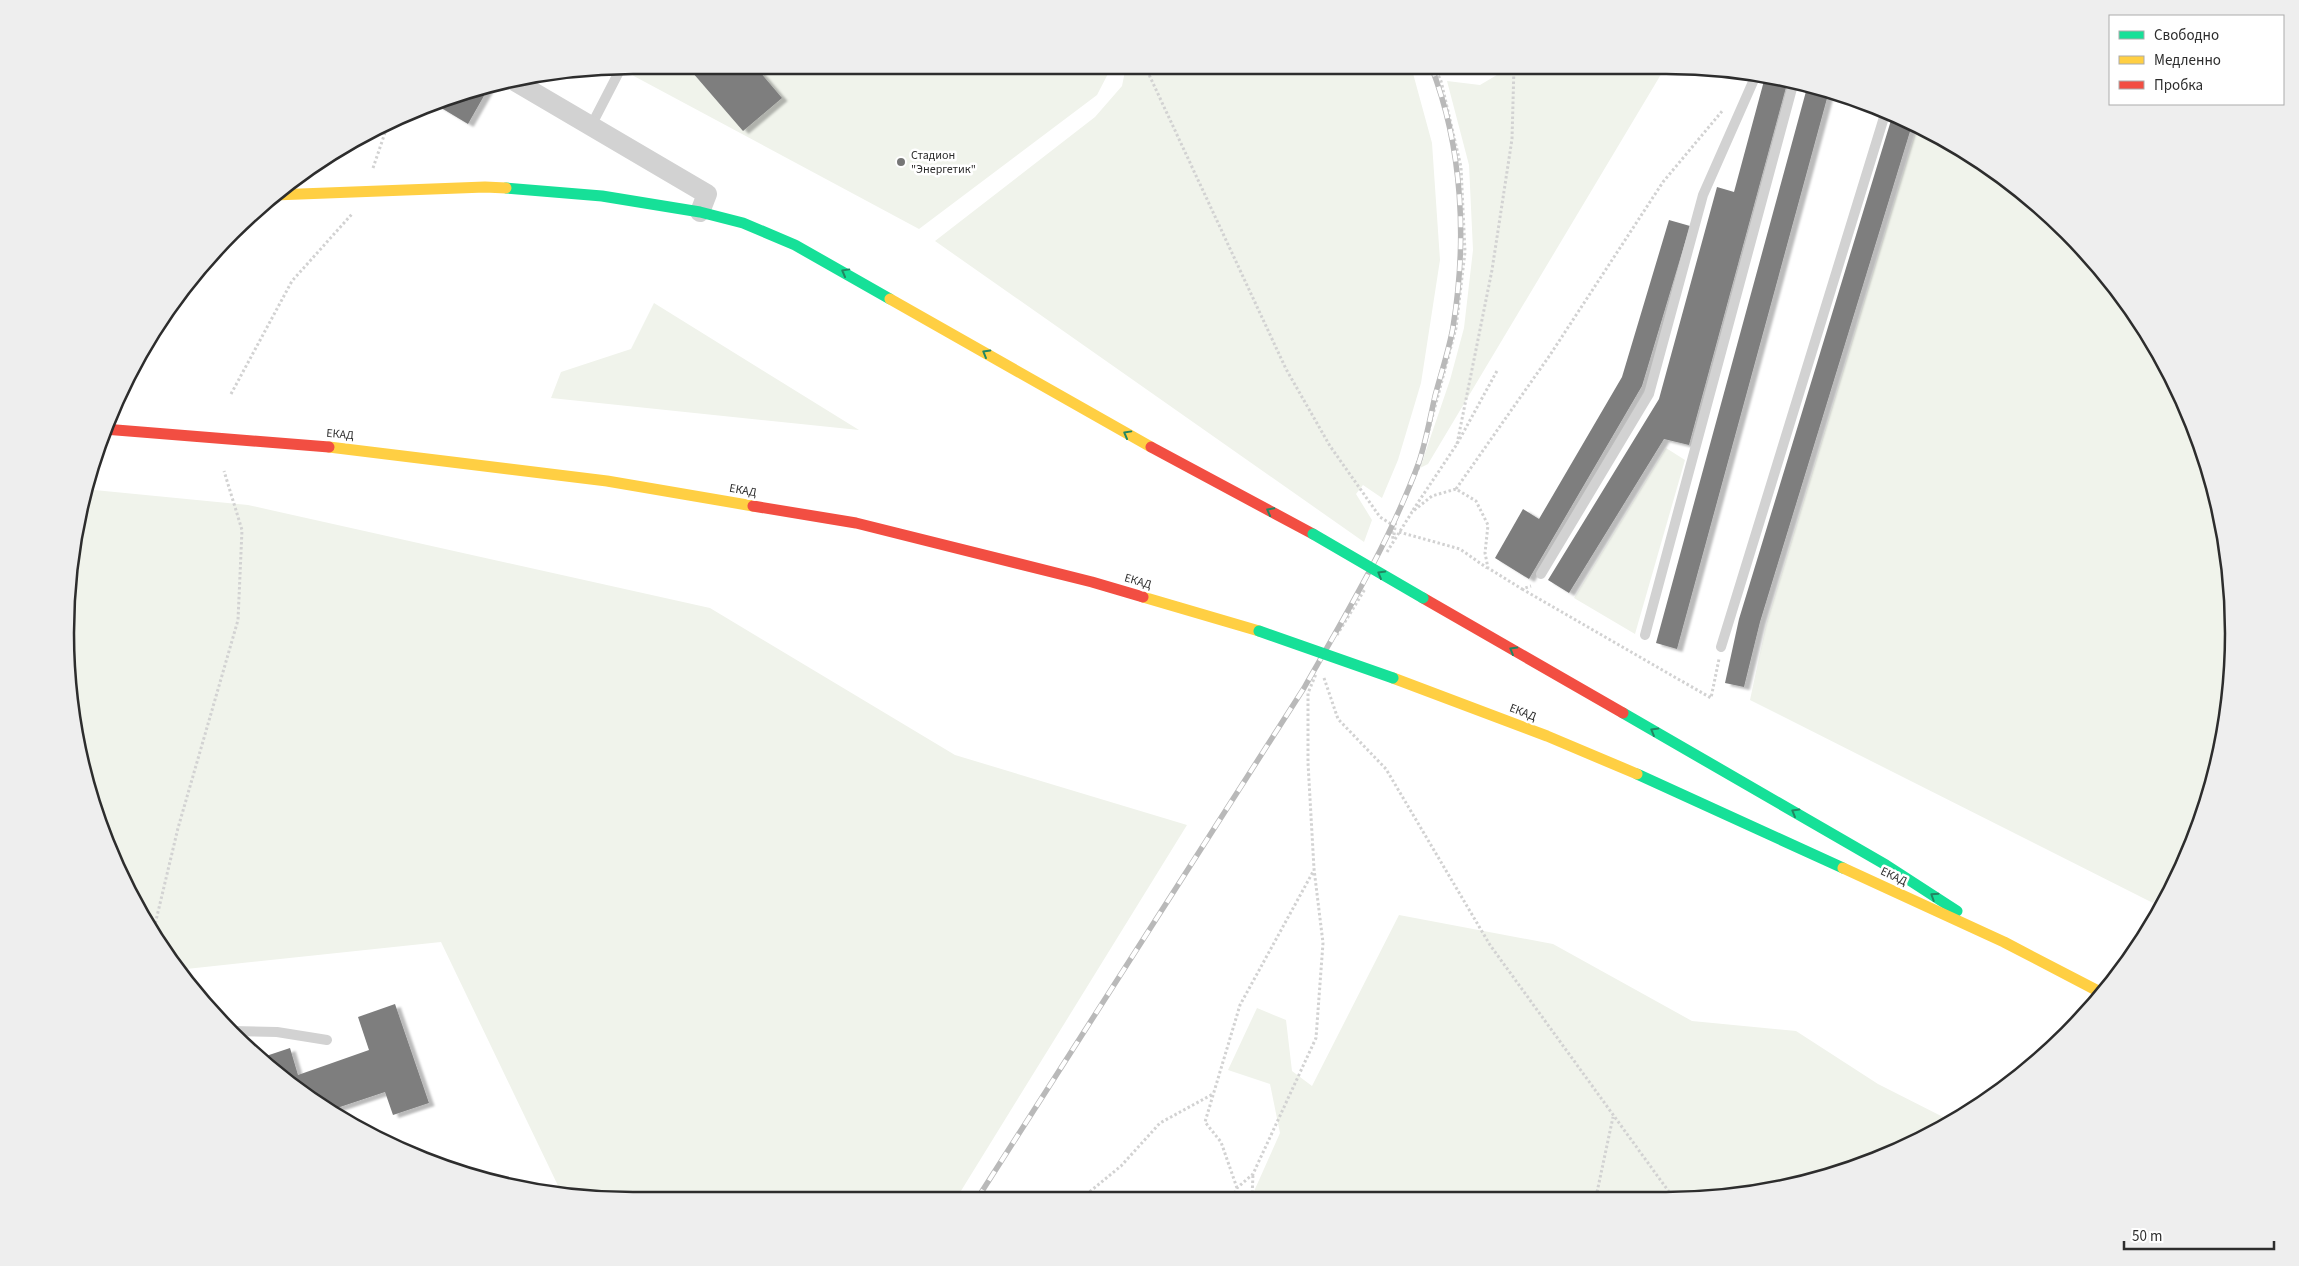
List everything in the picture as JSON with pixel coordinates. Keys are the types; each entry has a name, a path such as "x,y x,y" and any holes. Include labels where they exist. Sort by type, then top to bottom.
{"main road":[{"path":"287,194 366,190 485,188 546,190 602,196 700,212 743,223 795,245 910,308 1093,415 1313,534 1886,865 2004,942"},
{"name":"ЕКАД","path":"112,429 362,450 607,481 856,523 1092,582 1259,631 1393,678 1547,736 1682,793 2004,942 2096,990"}],"street":[{"path":"521,85 707,194 700,212"}],"lane":[{"path":"591,126 618,74"},
{"path":"1541,574 1649,394 1703,195 1753,81"},
{"path":"1645,635 1792,88"},
{"path":"1721,646 1884,118"},
{"path":"241,1031 277,1032 327,1040"}],"path":[{"path":"1149,74 1286,369 1330,446 1380,518 1391,524 1394,541"},
{"path":"1394,541 1396,519 1419,466 1456,328 1465,252 1461,167 1438,74"},
{"path":"1457,444 1492,270 1510,148 1514,74"},
{"path":"1412,512 1432,496 1456,489 1550,355 1662,182 1728,103"},
{"path":"232,394 292,281 348,220 366,190 386,131"},
{"path":"1384,557 1457,444 1498,369"},
{"path":"155,923 178,828 238,620 242,530 224,472"},
{"path":"1456,489 1476,501 1488,525 1484,553 1488,568"},
{"path":"1399,532 1460,549 1522,589 1532,585 1541,574"},
{"path":"1335,639 1369,582"},
{"path":"1252,1192 1253,1174 1316,1038 1323,943 1314,869 1308,762 1308,693 1317,671"},
{"path":"1322,671 1338,719 1386,769 1490,945 1669,1192"},
{"path":"1237,1188 1221,1142 1206,1122 1240,1005 1314,869"},
{"path":"1089,1192 1121,1166 1160,1123 1214,1094"},
{"path":"1597,1192 1613,1117"},
{"path":"1235,1192 1237,1188 1253,1174"}],"shaded area":[{"name":"Стадион \"Энергетик\"","path":"630,74 1108,74 1097,95 919,229"},
{"path":"1124,74 1413,74 1432,143 1440,260 1421,383 1398,460 1382,498 1363,485 1356,494 1372,520 1364,542 935,241 1095,117 1122,86"},
{"path":"1499,74 1661,74 1428,464 1420,468 1450,380 1464,328 1473,250 1469,165 1447,81 1480,85"},
{"path":"1915,132 1977,168 2006,189 2035,213 2086,264 2131,322 2150,353 2168,386 2196,453 2215,524 2220,560 2224,596 2224,670 2215,742 2196,813 2169,878 2153,903 1750,700 1766,625"},
{"path":"654,303 859,430 551,398 561,372 631,349"},
{"path":"1666,448 1685,460 1635,634 1574,598"},
{"path":"93,490 248,505 710,608 955,755 1187,825 960,1192 633,1192 596,1191 559,1187 441,942 186,969 149,913 116,847 103,813 84,742 75,670 75,596 84,524"},
{"path":"1399,915 1553,944 1692,1021 1796,1031 1878,1084 1945,1118 1913,1135 1846,1163 1775,1182 1703,1191 1254,1192 1280,1133 1270,1084 1228,1070 1257,1008 1286,1020 1292,1071 1312,1086"}],"building":[{"path":"694,74 762,74 782,98 743,131"},
{"path":"1764,82 1786,87 1689,445 1664,439 1569,593 1548,580 1659,399 1717,187 1734,192"},
{"path":"1806,92 1827,98 1677,649 1656,643"},
{"path":"485,94 468,124 441,108"},
{"path":"1891,121 1911,130 1760,622 1744,687 1725,683 1739,619"},
{"path":"1669,220 1690,226 1642,386 1529,579 1495,558 1523,509 1539,519 1622,377"},
{"path":"395,1004 429,1103 393,1115 385,1092 338,1108 293,1077 267,1056 290,1048 298,1075 369,1050 358,1017"}],"railway":[{"path":"981,1192 1304,688 1381,549 1395,521 1419,462 1453,327 1460,261 1461,228 1456,162 1442,97 1434,74"}],"traffic: fast":[{"path":"506,188 602,196 700,212 743,223 795,245 890,299"},
{"path":"1313,534 1423,598"},
{"path":"1259,631 1393,678"},
{"path":"1623,713 1886,865 1957,911"},
{"path":"1637,774 1843,868"}],"traffic: slow":[{"path":"286,195 485,187 506,188"},
{"path":"890,299 1151,447"},
{"path":"329,447 607,481 753,506"},
{"path":"1143,597 1259,631"},
{"path":"1393,678 1547,736 1637,774"},
{"path":"1843,868 2004,942 2096,990"}],"traffic: jam":[{"path":"112,430 329,447"},
{"path":"1151,447 1313,534"},
{"path":"753,506 856,523 1092,582 1143,597"},
{"path":"1423,598 1623,713"}],"place":[{"name":"Стадион \"Энергетик\"","path":"901,162"}]}
